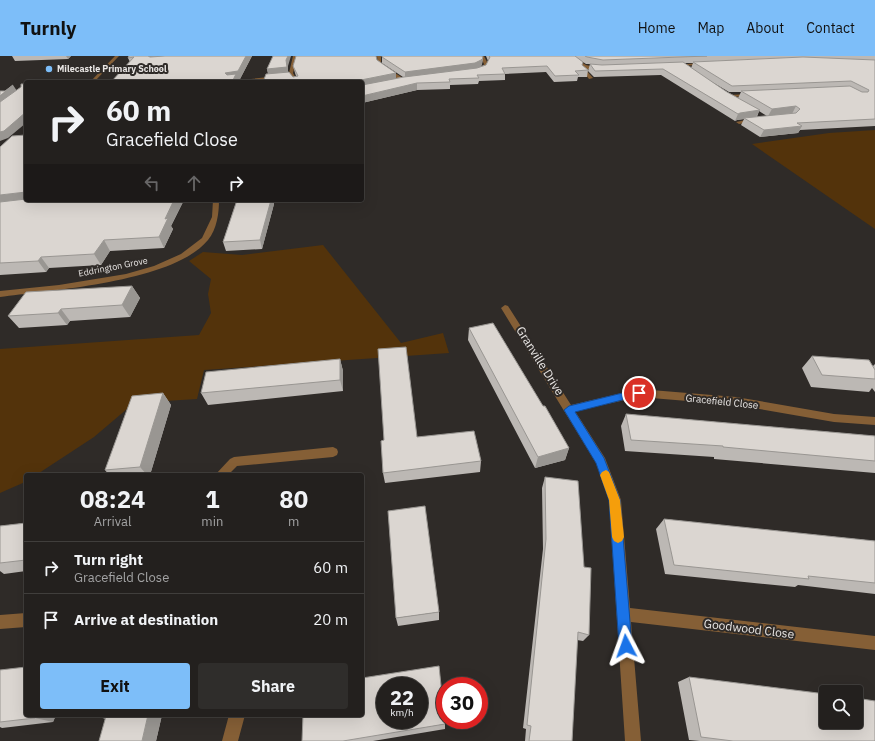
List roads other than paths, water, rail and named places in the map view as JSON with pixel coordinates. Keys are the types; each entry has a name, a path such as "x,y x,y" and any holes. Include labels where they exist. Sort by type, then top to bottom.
{"street":[{"path":"94,80 117,56"},
{"path":"294,80 291,76 290,70 295,56"},
{"path":"379,56 380,64 404,80"},
{"path":"470,73 484,69 486,64 482,56"},
{"path":"570,56 578,64 588,67 609,68"},
{"path":"665,66 712,64"},
{"path":"681,65 689,71"},
{"path":"588,67 584,70 591,78"},
{"path":"251,80 291,76"},
{"path":"397,82 411,80"},
{"path":"721,92 734,100"},
{"path":"727,96 759,94"},
{"path":"739,122 760,120"},
{"name":"Eddrington Grove","path":"0,294 59,287 126,276 157,268 184,256 205,239 215,217 216,202"},
{"name":"Granville Drive","path":"505,308 601,461 615,500 633,741"},
{"name":"Gracefield Close","path":"569,410 639,393 736,401 834,418 875,421"},
{"path":"223,473 234,462 333,452"},
{"name":"Goodwood Close","path":"623,614 875,643"},
{"path":"0,622 24,620"},
{"path":"230,741 237,717"}],"place":[{"name":"Milecastle Primary School","path":"49,69"}]}
